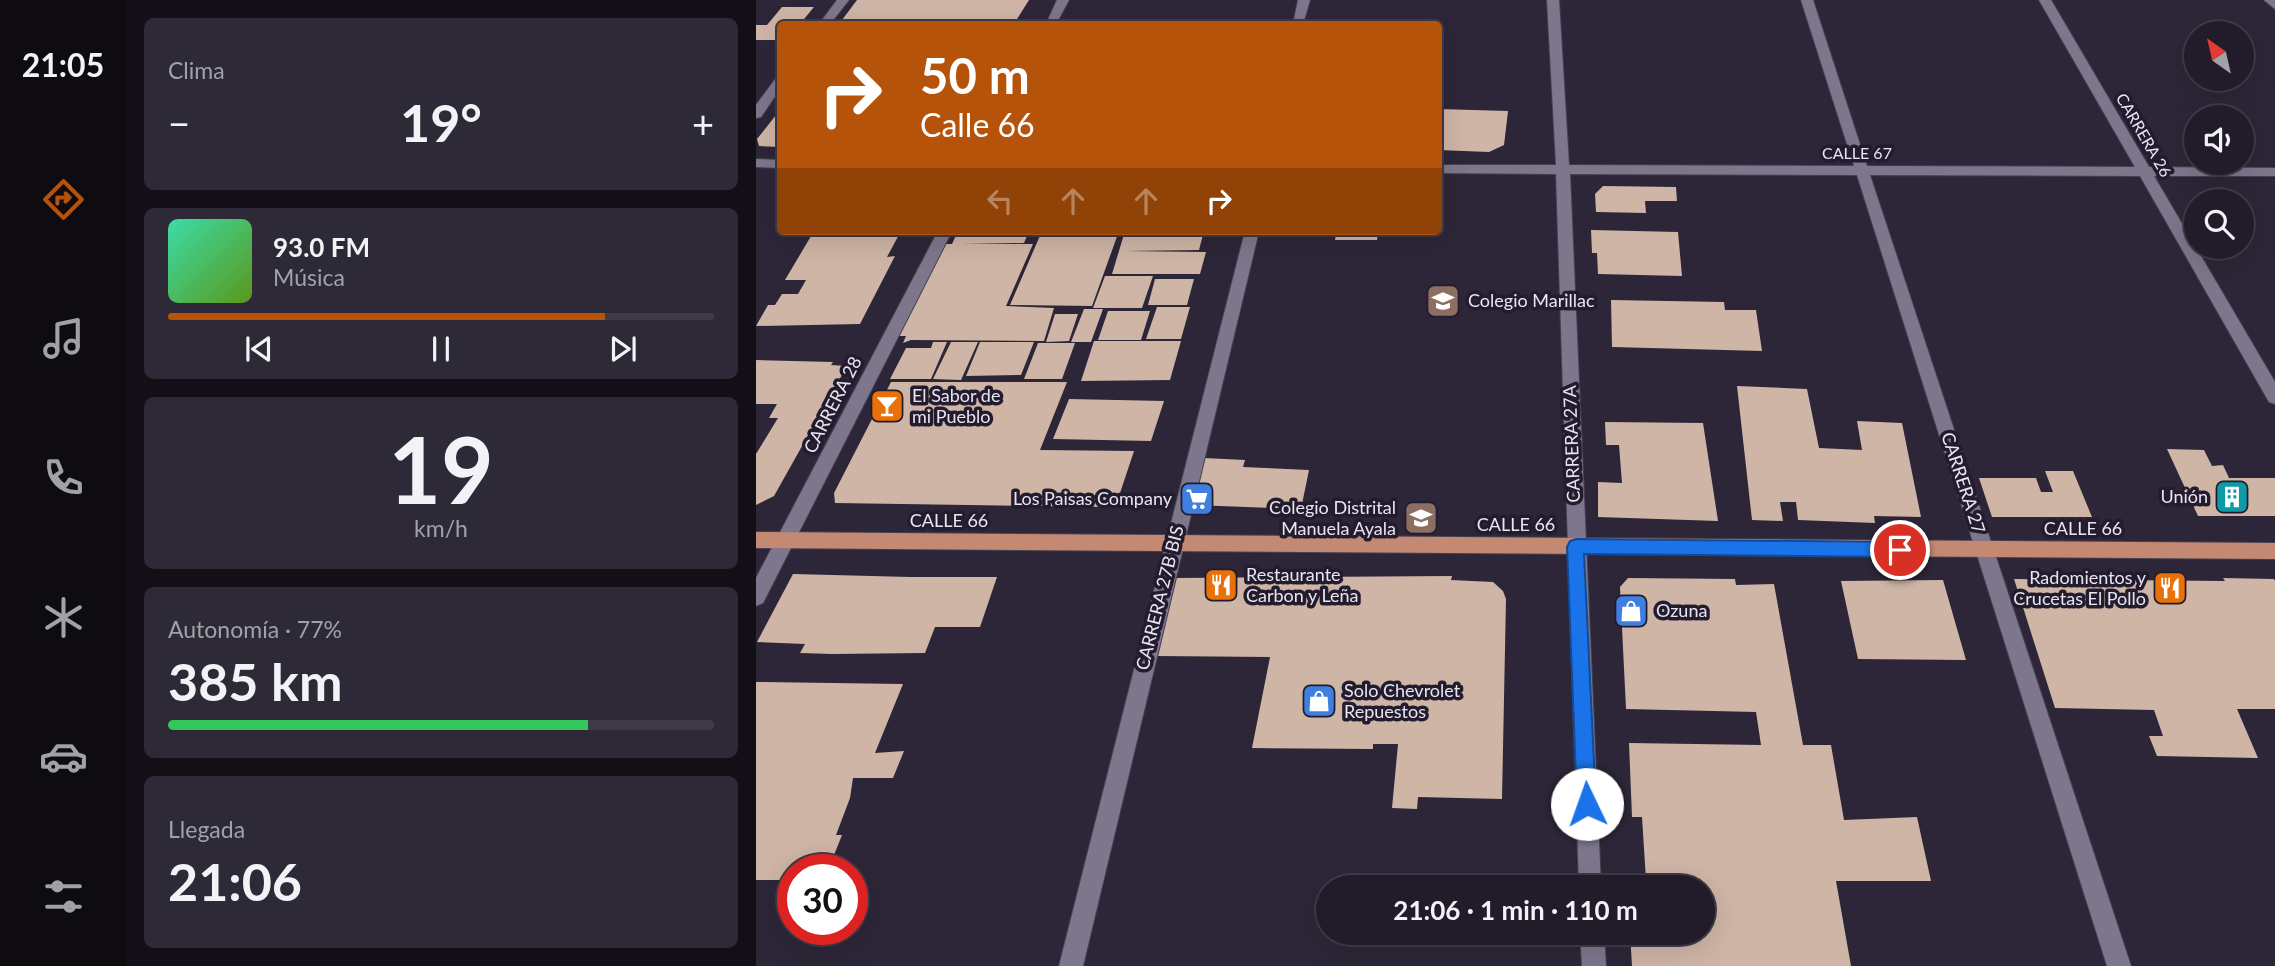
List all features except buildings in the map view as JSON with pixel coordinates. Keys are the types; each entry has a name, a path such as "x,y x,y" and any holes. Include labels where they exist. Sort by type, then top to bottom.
{"main road":[{"name":"CALLE 66","path":"756,540 2275,551"}],"street":[{"path":"826,21 842,0"},
{"path":"1052,21 1063,0"},
{"path":"1299,21 1304,0"},
{"name":"CARRERA 27A","path":"1553,0 1563,169 1590,875"},
{"name":"CARRERA 27","path":"1807,0 2119,966"},
{"name":"CARRERA 26","path":"2045,0 2275,397"},
{"path":"2270,0 2275,6"},
{"path":"756,114 777,85"},
{"path":"756,163 777,163"},
{"name":"CALLE 67","path":"1442,169 2275,172"},
{"name":"CARRERA 28","path":"756,597 942,235"},
{"name":"CARRERA 27B BIS","path":"1071,966 1251,235"},
{"path":"1593,945 1594,966"}],"place":[{"name":"Colegio Marillac","path":"1443,301"},
{"name":"El Sabor de mi Pueblo","path":"887,406"},
{"name":"Unión","path":"2232,497"},
{"name":"Los Paisas Company","path":"1197,499"},
{"name":"Colegio Distrital Manuela Ayala","path":"1421,518"},
{"name":"Restaurante Carbon y Leña","path":"1221,585"},
{"name":"Radomientos y Crucetas El Pollo","path":"2170,588"},
{"name":"Ozuna","path":"1631,611"},
{"name":"Solo Chevrolet Repuestos","path":"1319,701"}],"route":[{"path":"1587,804 1576,547 1900,550"}]}
